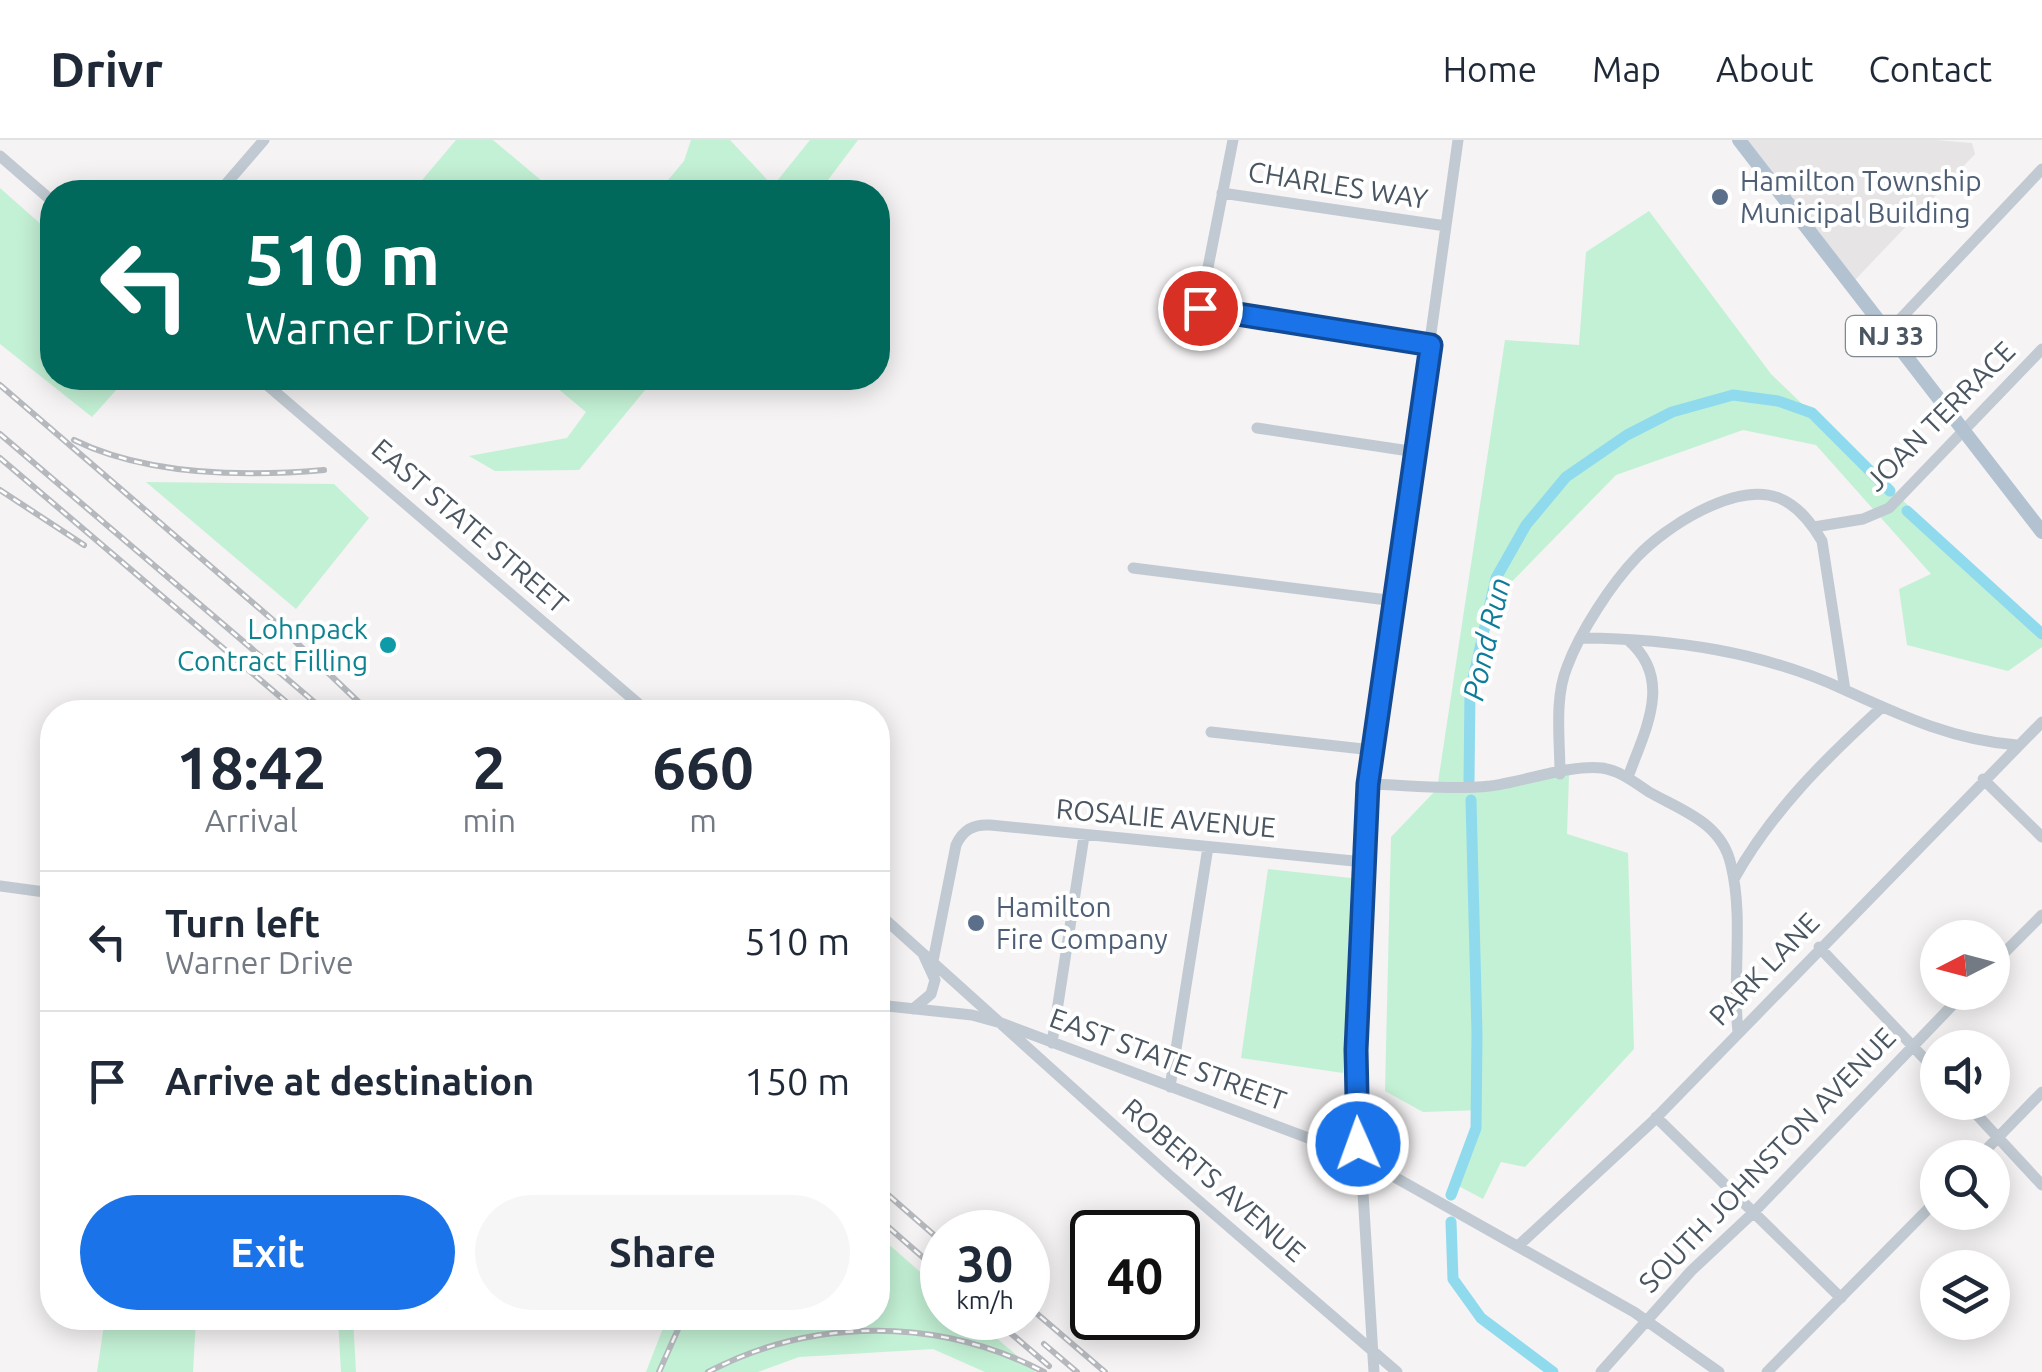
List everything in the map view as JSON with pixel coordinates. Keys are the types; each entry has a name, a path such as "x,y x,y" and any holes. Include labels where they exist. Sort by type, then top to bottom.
{"main road":[{"name":"NJ 33","path":"1739,140 2042,531"}],"street":[{"path":"230,180 264,140"},
{"path":"1233,140 1200,308 1431,345"},
{"path":"1374,1372 1356,1050 1368,784 1458,140"},
{"path":"0,156 40,191"},
{"path":"1888,332 2042,169"},
{"name":"CHARLES WAY","path":"1222,193 1446,226"},
{"name":"JOAN TERRACE","path":"1814,527 1863,519 1889,508 2042,349"},
{"name":"EAST STATE STREET","path":"272,390 634,700"},
{"path":"1256,428 1416,452"},
{"path":"1560,774 1561,691 1569,662 1636,558 1669,529 1707,508 1754,494 1792,505 1814,527 1826,553 1845,690"},
{"path":"1134,568 1394,601"},
{"path":"1582,638 1680,643 1743,654 1845,690 1935,730 2017,745"},
{"path":"1627,639 1644,657 1655,694 1628,777"},
{"path":"1734,878 1777,812 1834,750 1882,707"},
{"name":"PARK LANE","path":"1518,1246 1656,1118 2042,722"},
{"path":"1211,732 1372,750"},
{"path":"1368,784 1480,787 1604,768 1628,777 1712,828 1727,852 1734,878 1734,994 1738,1032"},
{"path":"1983,779 2042,837"},
{"name":"ROSALIE AVENUE","path":"933,962 956,845 965,831 982,825 1364,862"},
{"path":"1052,1042 1084,836"},
{"path":"1170,1087 1208,847"},
{"path":"0,886 40,891"},
{"path":"2010,947 2042,914"},
{"name":"EAST STATE STREET","path":"890,924 1001,1023 1360,1157 1646,1320 1719,1372"},
{"path":"1820,946 1920,1054"},
{"path":"913,1009 930,994 935,980 922,952"},
{"path":"890,1006 972,1015 1001,1023"},
{"name":"SOUTH JOHNSTON AVENUE","path":"1601,1372 1691,1272 1948,1010"},
{"name":"ROBERTS AVENUE","path":"1001,1023 1169,1176 1397,1372"},
{"path":"1998,1138 2042,1092"},
{"path":"1656,1118 1841,1298"},
{"path":"1982,1120 2042,1185"},
{"path":"1767,1372 1920,1218"}],"shaded area":[{"path":"1748,140 1936,140 1972,143 1975,154 1855,280"}],"green space":[{"path":"456,140 493,140 541,180 422,180"},
{"path":"691,140 730,140 767,180 668,180 684,161"},
{"path":"810,140 858,140 828,180 778,180"},
{"path":"0,188 40,223 40,376 0,344"},
{"path":"1649,211 1771,374 2042,634 2042,647 2008,671 1907,645 1899,589 1931,574 1816,445 1743,430 1616,475 1494,600 1468,702 1474,789 1569,775 1567,834 1628,853 1634,1049 1525,1167 1501,1162 1483,1199 1453,1183 1480,1110 1423,1112 1385,1091 1391,837 1437,789 1505,340 1579,345 1586,252"},
{"path":"58,390 116,390 92,417"},
{"path":"559,390 645,390 579,470 495,471 469,456 567,438 586,412"},
{"path":"146,482 334,484 369,518 296,609"},
{"path":"1268,869 1351,878 1343,1073 1241,1058"},
{"path":"890,1246 920,1272 920,1340 999,1340 1036,1372 985,1372 933,1349 799,1357 758,1372 646,1372 662,1330 890,1330"},
{"path":"103,1330 195,1330 193,1372 97,1372"},
{"path":"339,1330 354,1330 356,1372 341,1372"}],"waterway":[{"name":"Pond Run","path":"1469,781 1470,692 1496,578 1526,525 1566,477 1627,435 1672,412 1733,395 1778,401 1812,413 1890,491"},
{"path":"1907,511 2042,634"},
{"name":"Pond Run","path":"1451,1195 1476,1128 1471,800"},
{"name":"Pond Run","path":"1451,1222 1453,1279 1481,1318 1553,1372"}],"railway":[{"path":"0,385 274,621 356,700"},
{"path":"0,434 312,700"},
{"path":"74,440 133,461 196,471 324,470"},
{"path":"0,458 284,700"},
{"path":"0,490 84,545"},
{"path":"890,1196 920,1223"},
{"path":"890,1228 920,1255"},
{"path":"1050,1325 1105,1372"},
{"path":"659,1372 678,1330"},
{"path":"708,1372 790,1341 876,1331 962,1341 1044,1372"},
{"path":"1019,1340 1049,1366"},
{"path":"1044,1344 1077,1372"}],"place":[{"name":"Hamilton Township Municipal Building","path":"1720,197"},
{"name":"Lohnpack Contract Filling","path":"388,645"},
{"name":"Hamilton Fire Company","path":"976,923"}],"route":[{"path":"1200,308 1431,345 1368,784 1356,1050 1358,1144"}]}
